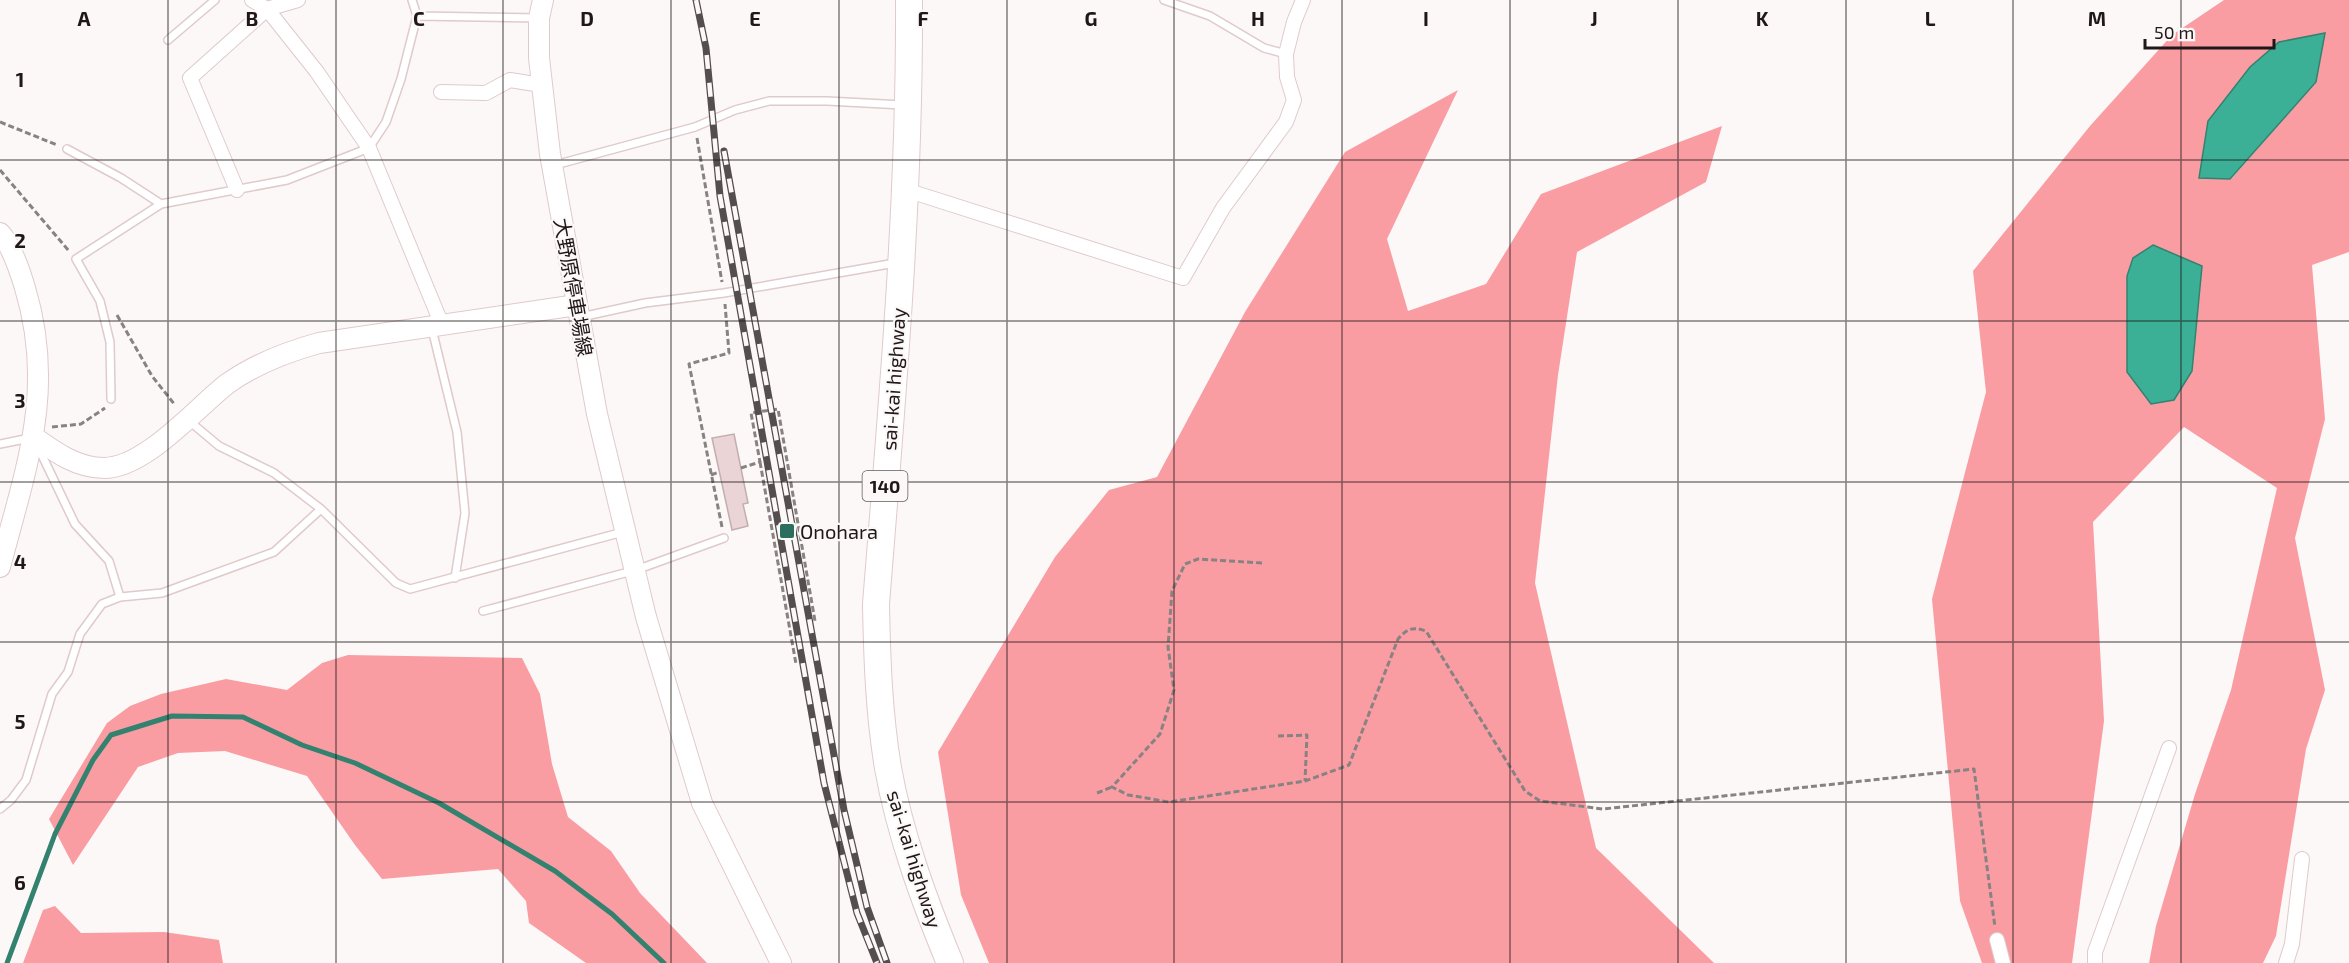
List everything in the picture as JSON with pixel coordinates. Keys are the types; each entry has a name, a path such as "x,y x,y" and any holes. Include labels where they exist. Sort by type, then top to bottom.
{"highway":[{"name":"sai-kai highway","path":"909,0 910,106 906,190 876,604 881,709 888,768 904,835 931,918 950,963"}],"street":[{"path":"252,0 267,9 317,72 369,148 437,325"},
{"path":"237,190 190,78 267,9 298,0"},
{"path":"906,190 1183,278 1223,208 1286,122 1293,100 1287,77 1286,54 1294,22 1304,0"},
{"name":"大野原停車場線","path":"541,9 541,86 578,311 597,414 646,617 699,794 782,963"},
{"path":"441,92 486,93 510,80 541,86"},
{"path":"0,233 21,276 36,323 39,363 34,433 0,567"},
{"path":"34,433 63,457 84,466 105,468 125,465 147,452 228,383 265,361 290,351 319,343 437,325 578,311"},
{"path":"2095,963 2094,952 2169,748"},
{"path":"2286,963 2292,944 2302,859"},
{"path":"1997,940 2003,963"}],"lane":[{"path":"168,40 215,0"},
{"path":"111,399 110,342 100,301 76,259 161,204 287,180 369,148 386,122 401,79 417,16 412,0"},
{"path":"1164,0 1210,16 1264,48 1286,54"},
{"path":"417,16 541,9"},
{"path":"553,166 695,127 735,110 769,101 827,101 910,106"},
{"path":"67,149 121,178 161,204"},
{"path":"578,311 724,293 901,262"},
{"path":"437,325 457,432 465,513 455,578"},
{"path":"186,419 219,446 274,473 321,509 396,583 410,589 625,531"},
{"path":"0,444 34,433 75,524 109,561 120,597"},
{"path":"0,809 11,800 26,780 52,694 68,672 80,634 102,604 120,597 162,593 274,552 321,509"},
{"path":"483,611 636,570 724,538"}],"path":[{"path":"0,122 67,149"},
{"path":"695,127 724,293 729,353 689,364 724,538"},
{"path":"0,170 76,259"},
{"path":"100,301 115,311 152,376 186,419"},
{"path":"34,433 81,424 103,412 111,399"},
{"path":"796,664 751,413 778,409 815,621"},
{"path":"741,468 759,462"},
{"path":"711,475 719,472"},
{"path":"1097,793 1112,787 1160,734 1174,690 1168,647 1172,591 1185,564 1198,560 1262,563"},
{"path":"1112,787 1128,795 1169,802 1305,781 1349,765 1398,639 1406,630 1416,628 1426,631 1525,791 1540,801 1604,809 1974,770 1997,940"},
{"path":"1278,736 1307,735 1305,781"}],"shaded area":[{"path":"2224,0 2349,0 2349,252 2312,265 2325,419 2295,538 2325,690 2306,749 2276,936 2263,963 2149,963 2156,926 2195,794 2231,690 2277,488 2184,427 2093,522 2104,721 2072,963 1982,963 1960,901 1932,599 1986,392 1973,271 2090,126 2172,35","holes":["2325,33 2316,82 2231,179"]},
{"path":"2325,33 2316,82 2230,179 2199,178 2208,121 2250,67 2279,42"},
{"path":"1458,90 1387,239 1408,311 1486,284 1541,194 1722,126 1706,182 1577,252 1558,375 1535,583 1596,848 1714,963 989,963 961,895 938,752 1055,557 1109,490 1157,477 1245,312 1345,152"},
{"path":"2153,245 2202,266 2192,371 2174,400 2151,404 2127,372 2127,276 2133,258"},
{"path":"348,655 522,658 540,694 552,764 568,817 611,851 640,893 707,963 586,963 529,923 526,901 498,869 382,879 355,845 307,776 225,751 178,753 138,767 73,865 49,819 107,723 130,706 161,694 226,679 287,690 322,663"},
{"path":"55,906 81,933 164,932 219,940 223,963 23,963 43,910"}],"building":[{"name":"Onohara","path":"734,434 748,503 743,504 748,526 732,530 712,438"}],"waterway":[{"path":"7,963 55,834 93,760 111,735 172,716 243,717 302,745 355,763 439,803 555,871 612,914 664,963"}],"railway":[{"path":"696,0 706,48 720,196 824,783 857,913 877,963"},
{"path":"724,151 844,810 867,907 887,963"}],"place":[{"name":"Onohara","path":"787,531"}]}
